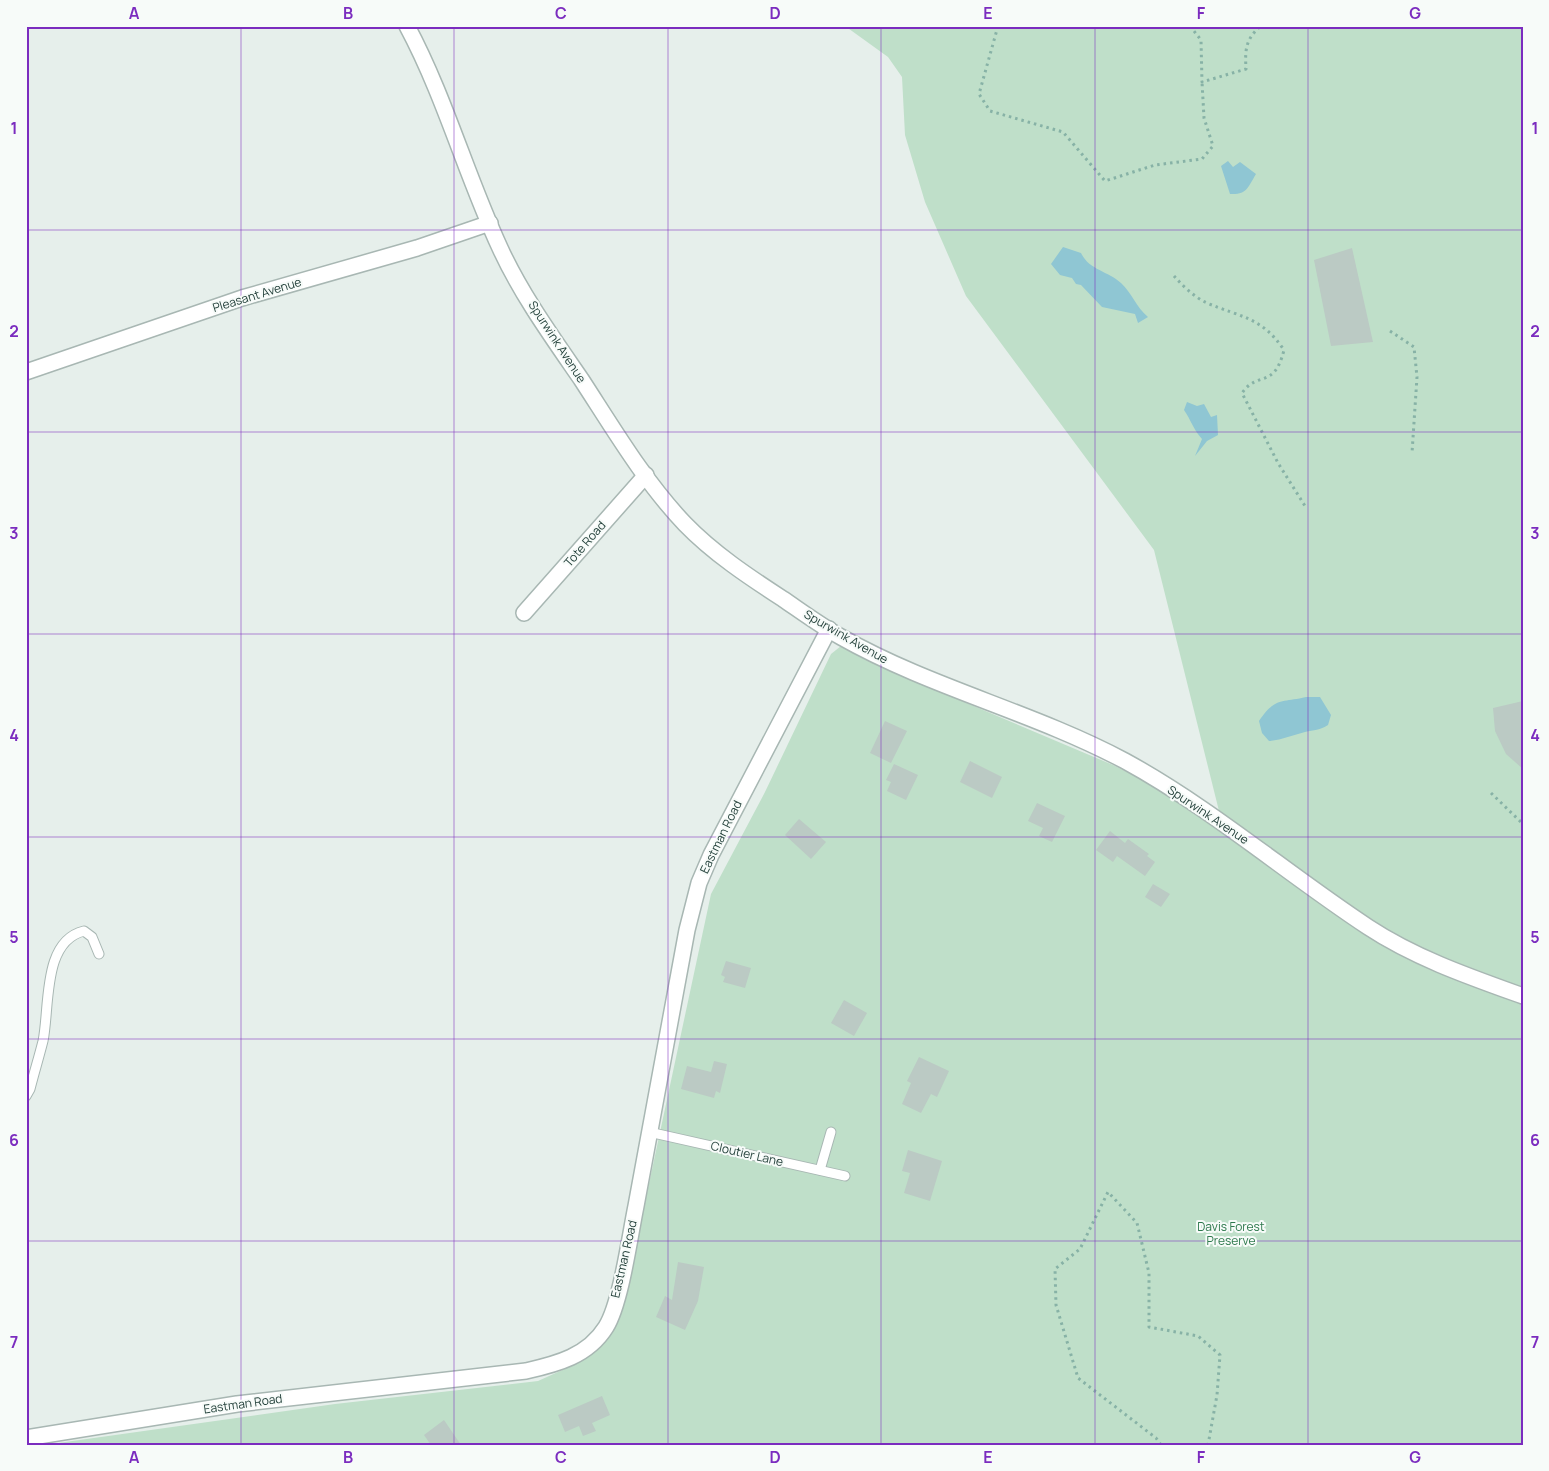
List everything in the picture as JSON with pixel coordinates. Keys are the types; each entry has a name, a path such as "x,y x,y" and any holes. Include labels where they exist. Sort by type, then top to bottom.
{"street":[{"name":"Spurwink Avenue","path":"407,26 433,79 501,250 530,301 646,475 687,526 718,553 751,578 829,629 892,664 990,702 1124,761 1222,824 1369,928 1442,965 1523,996"},
{"name":"Pleasant Avenue","path":"26,372 242,298 417,248 490,223"},
{"name":"Tote Road","path":"524,613 646,475"},
{"name":"Eastman Road","path":"26,1438 237,1404 526,1371 560,1364 587,1348 607,1325 627,1252 687,930 699,883 711,855 829,629"}],"lane":[{"path":"26,1096 30,1089 43,1040 53,964 58,950 71,934 84,931 92,936 99,954"},
{"name":"Cloutier Lane","path":"649,1132 845,1176"},
{"path":"820,1170 831,1132"}],"path":[{"path":"998,26 979,94 990,111 1063,132 1105,181 1155,166 1202,159 1214,146 1204,118 1201,40 1190,26"},
{"path":"1202,82 1246,70 1245,48 1253,33 1260,26"},
{"path":"1174,276 1188,290 1206,303 1251,320 1274,334 1284,350 1280,366 1270,377 1248,386 1242,394 1278,464 1305,506"},
{"path":"1390,331 1414,348 1416,377 1412,453"},
{"path":"1491,793 1523,824"},
{"path":"1160,1445 1156,1438 1078,1378 1056,1305 1055,1269 1080,1250 1108,1192 1137,1223 1149,1273 1149,1327 1198,1336 1220,1355 1217,1395 1208,1445"}],"green space":[{"name":"Davis Forest Preserve","path":"845,26 1523,26 1523,1445 44,1445 335,1404 538,1381 569,1367 587,1355 623,1305 711,894 765,792 831,654 841,646 848,647 891,671 1113,765 1145,781 1219,830 1222,823 1154,550 966,296 925,202 905,135 902,77 888,57"}],"water":[{"path":"1228,161 1233,167 1240,162 1256,174 1244,192 1230,194 1221,166"},
{"path":"1063,247 1081,253 1084,259 1094,267 1121,283 1148,317 1138,323 1135,314 1102,307 1081,285 1076,284 1072,278 1060,275 1051,264"},
{"path":"1187,402 1197,406 1204,404 1211,417 1217,415 1218,435 1207,441 1195,456 1202,439 1184,410"},
{"path":"1306,697 1320,697 1331,715 1328,725 1317,730 1269,741 1262,733 1259,721 1265,713 1274,704 1279,702"}],"building":[{"path":"1352,248 1373,342 1331,346 1314,260"},
{"path":"1523,701 1523,769 1506,754 1495,731 1493,708"},
{"path":"885,721 907,731 891,763 870,753"},
{"path":"970,761 1002,777 992,798 960,782"},
{"path":"894,764 918,775 906,800 887,791 891,782 886,780"},
{"path":"1037,803 1065,816 1052,842 1039,836 1043,828 1028,821"},
{"path":"799,819 826,842 811,859 785,835"},
{"path":"1110,831 1125,843 1128,839 1149,854 1147,856 1155,862 1145,876 1117,856 1113,862 1096,850"},
{"path":"1153,884 1170,894 1161,907 1145,897"},
{"path":"726,961 751,968 745,988 723,982 725,977 721,975"},
{"path":"844,1000 867,1013 854,1036 831,1023"},
{"path":"919,1057 949,1071 937,1097 931,1094 921,1113 902,1104 911,1083 907,1081"},
{"path":"714,1061 727,1064 720,1093 716,1091 714,1098 681,1089 687,1066 711,1072"},
{"path":"908,1150 942,1161 930,1201 904,1193 910,1173 902,1171"},
{"path":"678,1262 704,1267 698,1301 685,1330 656,1317 665,1296 672,1300"},
{"path":"602,1396 610,1415 592,1423 596,1431 583,1436 579,1426 565,1432 558,1415"},
{"path":"444,1420 461,1445 431,1445 424,1435"}]}
